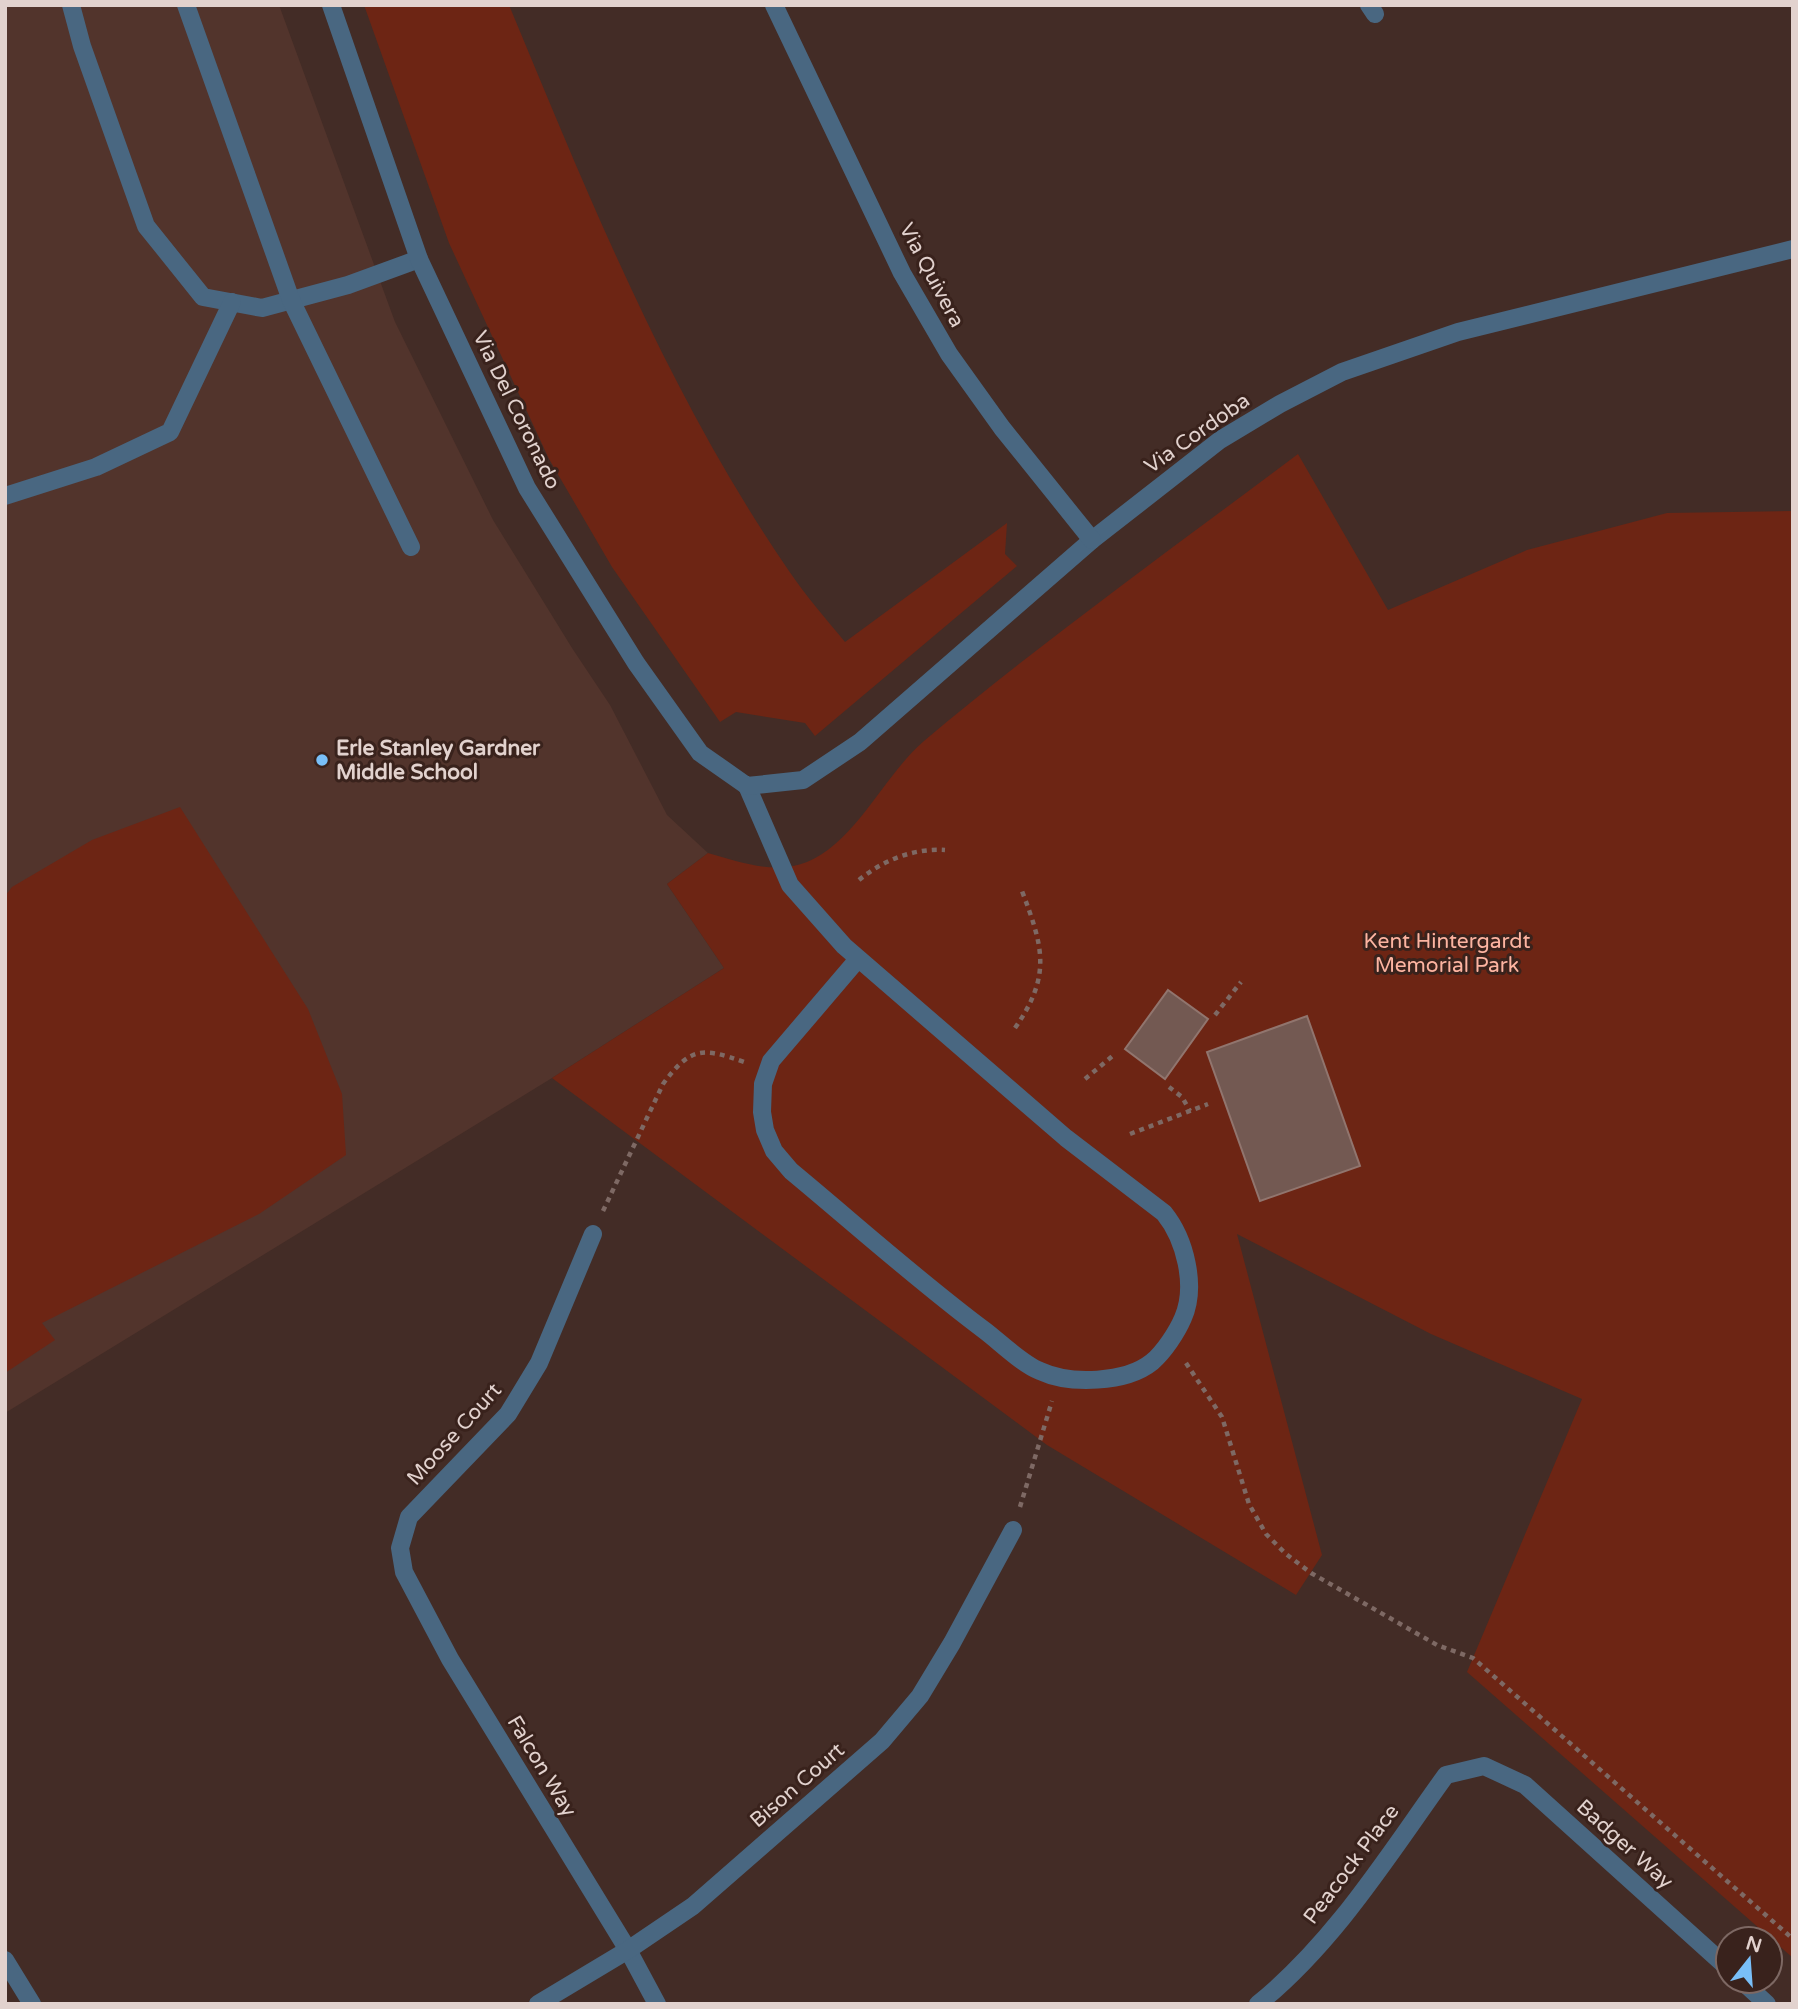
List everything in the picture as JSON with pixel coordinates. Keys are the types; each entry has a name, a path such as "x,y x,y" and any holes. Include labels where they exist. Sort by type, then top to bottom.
{"street":[{"path":"71,5 82,46 146,226 203,297 262,308 348,285 419,259"},
{"path":"186,5 291,300 411,547"},
{"name":"Via Del Coronado","path":"331,5 419,259 534,499 636,663 700,752 747,786"},
{"name":"Via Quivera","path":"774,5 902,273 949,354 1002,428 1092,540"},
{"name":"Via Cordoba","path":"747,786 803,780 860,742 1092,540 1220,440 1280,404 1342,372 1458,331 1793,249"},
{"path":"5,496 96,467 170,432 232,302"},
{"path":"747,786 790,885 858,959 1066,1138 1164,1213 1175,1226 1189,1290 1184,1317 1152,1362 1129,1373 1098,1380 1068,1380 1039,1371 959,1312 791,1171 774,1151 765,1130 762,1112 763,1084 771,1061 858,959"},
{"name":"Moose Court","path":"400,1548 410,1517 508,1414 533,1374 593,1234"},
{"name":"Bison Court","path":"538,2004 628,1950 693,1906 882,1741 919,1696 946,1654 1013,1530"},
{"name":"Falcon Way","path":"400,1548 404,1572 450,1659 628,1950 657,2004"},
{"name":"Badger Way","path":"1484,1766 1525,1785 1714,1955"},
{"name":"Peacock Place","path":"1258,2004 1272,1993 1332,1930 1446,1775 1484,1766"},
{"path":"5,1959 32,2004"}],"path":[{"path":"859,880 875,868 903,856 924,850 945,850"},
{"path":"1014,1028 1033,997 1041,962 1035,925 1022,891"},
{"path":"1215,1015 1241,982"},
{"path":"593,1234 663,1084 676,1065 695,1053 720,1054 768,1070"},
{"path":"1085,1079 1115,1054"},
{"path":"1169,1087 1182,1097 1191,1111"},
{"path":"1130,1134 1208,1104"},
{"path":"1170,1339 1222,1417 1249,1504 1266,1534 1286,1554 1311,1573 1437,1646 1473,1658 1793,1939"},
{"path":"1013,1530 1059,1377"}],"shaded area":[{"name":"Erle Stanley Gardner Middle School","path":"5,5 279,5 395,322 493,520 610,705 667,815 708,853 667,884 724,968 552,1078 5,1413"}],"green space":[{"path":"364,5 509,5 602,224 669,366 746,504 796,580 845,642 1007,523 1005,554 1017,566 815,736 805,723 736,712 720,722 612,567 549,459 449,243"},
{"name":"Kent Hintergardt Memorial Park","path":"1298,454 1388,610 1527,550 1667,513 1793,511 1793,1958 1784,1950 1784,1925 1755,1925 1467,1672 1582,1399 1431,1334 1237,1234 1322,1555 1296,1595 1047,1445 552,1078 724,968 667,884 708,853 757,866 782,867 807,862 825,852 841,839 924,741 1062,631"},
{"path":"180,807 308,1009 342,1094 346,1155 259,1214 42,1323 55,1340 5,1373 5,896 12,887 92,840"}],"building":[{"path":"1168,990 1208,1019 1165,1079 1125,1049"},
{"path":"1307,1016 1360,1166 1260,1201 1207,1052"}],"place":[{"name":"Erle Stanley Gardner Middle School","path":"322,760"}]}
